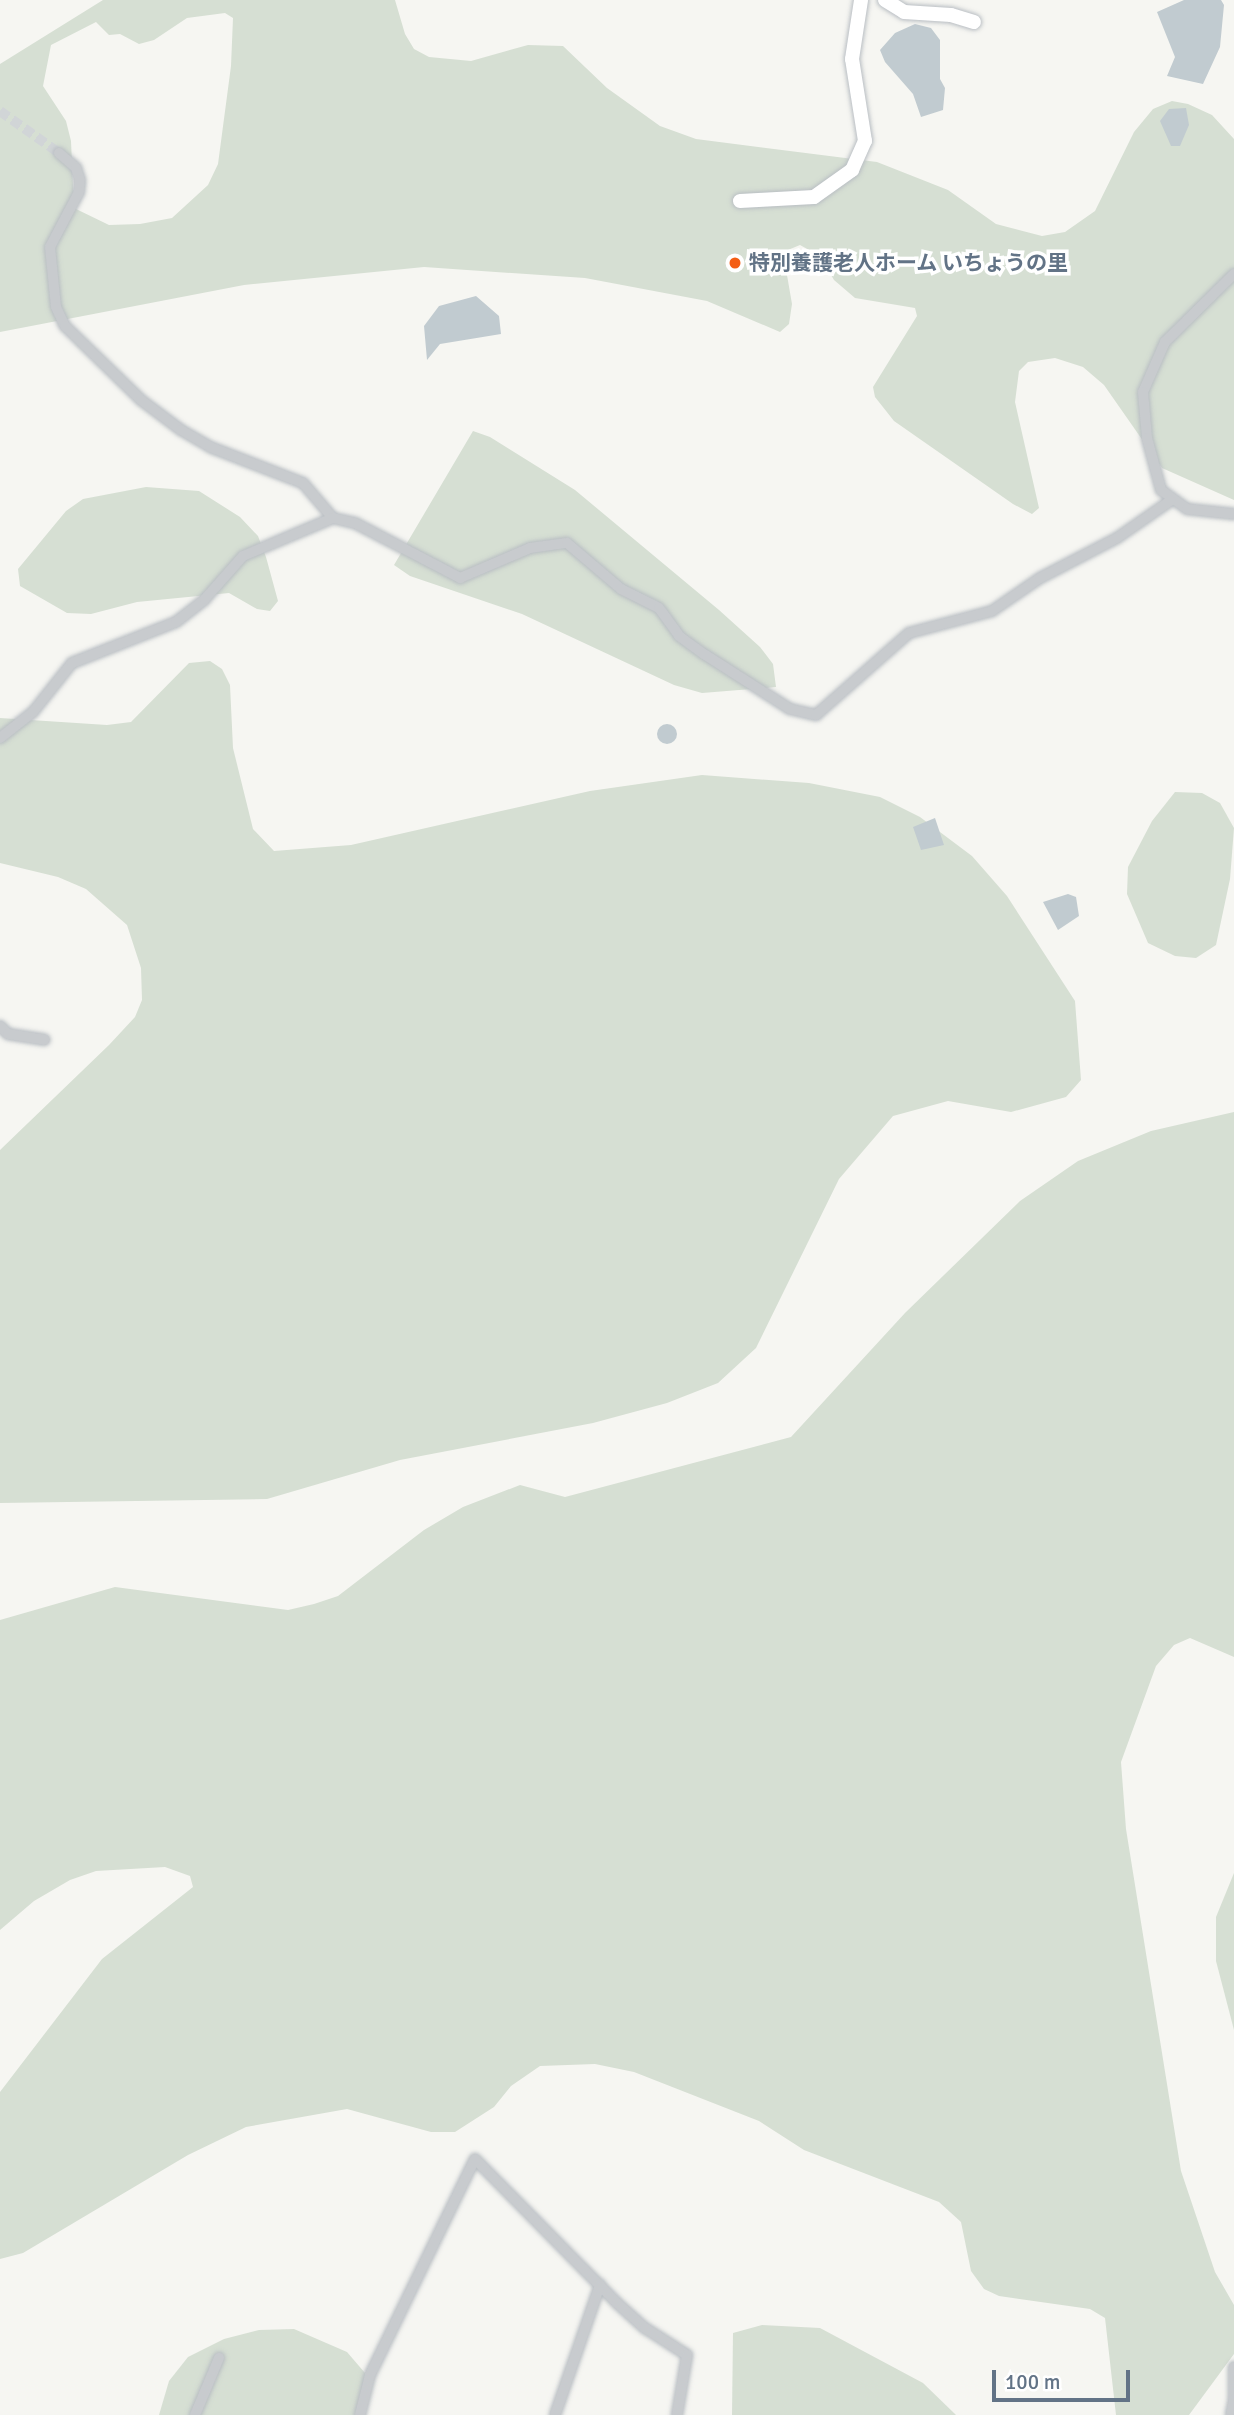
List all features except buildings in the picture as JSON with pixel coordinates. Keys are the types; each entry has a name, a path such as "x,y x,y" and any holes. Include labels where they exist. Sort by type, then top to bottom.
{"street":[{"path":"740,201 814,197 852,170 865,141 852,58 861,0"},
{"path":"885,0 904,12 951,15 974,22"},
{"path":"59,153 76,168 80,180 79,192 50,247 56,307 65,326 131,390 181,430 210,447 303,483 333,518"},
{"path":"1234,274 1166,342 1143,392 1153,471 1170,500 1187,509 1234,514"},
{"path":"0,738 33,712 72,663 186,617 243,555 333,518 355,523 460,578 530,548 568,543 621,589 659,608 679,636 704,654 790,709 816,715 909,633 992,611 1040,578 1117,538 1170,500"},
{"path":"0,1026 8,1034 45,1040"},
{"path":"360,2415 370,2375 475,2159 645,2328 687,2355 677,2415"},
{"path":"555,2415 600,2285"},
{"path":"195,2415 219,2358"},
{"path":"1231,2414 1234,2367"}],"shaded area":[{"path":"103,0 395,0 405,34 414,49 429,57 471,61 528,45 563,46 607,88 660,126 696,139 877,162 948,190 996,224 1042,236 1065,232 1095,211 1134,132 1153,109 1172,101 1188,104 1212,115 1234,139 1234,500 1162,468 1104,385 1083,367 1055,358 1028,362 1019,371 1015,402 1039,508 1032,514 1013,504 894,421 875,397 873,387 917,316 915,308 855,298 834,280 820,256 800,245 783,252 792,304 789,324 780,332 707,301 585,278 424,267 244,285 0,332 0,64","holes":["225,13 233,18 231,66 218,164 208,185 172,218 140,224 109,225 74,208 71,141 66,121 43,86 51,45 96,22 109,35 120,34 139,44 154,40 187,18"]},
{"path":"1184,0 1221,0 1224,5 1220,47 1203,84 1167,76 1175,57 1157,12"},
{"path":"915,24 931,28 940,40 940,79 945,88 943,110 921,117 913,94 885,62 880,50 895,33"},
{"path":"1186,108 1189,125 1180,146 1171,146 1160,121 1169,109"},
{"path":"476,296 499,316 501,334 440,344 427,360 424,326 439,306"},
{"path":"473,431 490,437 575,490 719,610 760,647 773,664 776,687 702,693 674,685 522,614 410,576 394,565"},
{"path":"146,487 199,491 240,517 258,536 266,557 278,601 270,611 257,609 229,593 137,602 91,614 67,613 20,586 18,569 66,511 83,499"},
{"path":"210,661 222,669 230,685 233,748 253,829 274,851 351,845 590,791 702,775 809,783 880,797 920,817 972,856 1007,896 1075,1001 1081,1080 1066,1097 1011,1112 948,1101 893,1116 839,1179 756,1348 718,1383 667,1403 593,1423 400,1460 267,1499 0,1503 0,1150 109,1045 135,1017 142,1000 141,968 127,925 86,889 58,877 0,863 0,718 107,725 131,722 189,663"},
{"path":"667,724 674,727 677,734 674,741 667,744 660,741 657,734 660,727"},
{"path":"1175,792 1202,793 1220,803 1234,828 1230,879 1216,945 1196,958 1175,956 1148,943 1127,894 1128,867 1152,821"},
{"path":"935,818 944,845 921,850 913,827"},
{"path":"1068,894 1076,897 1079,916 1058,930 1043,902"},
{"path":"1234,1112 1234,1657 1190,1638 1174,1645 1156,1666 1121,1762 1126,1829 1181,2171 1215,2272 1234,2305 1234,2354 1189,2415 1116,2415 1105,2318 1090,2309 999,2296 984,2289 971,2271 961,2222 939,2202 804,2150 759,2121 634,2072 595,2064 540,2066 511,2086 494,2107 455,2132 431,2132 347,2109 246,2127 188,2155 23,2253 0,2259 0,2092 102,1959 193,1887 190,1876 165,1867 96,1871 70,1880 34,1901 0,1930 0,1620 115,1587 288,1610 314,1604 338,1596 424,1530 463,1507 520,1485 565,1497 791,1437 905,1313 1020,1201 1078,1161 1151,1131"},
{"path":"1234,1873 1234,2030 1216,1961 1216,1917"},
{"path":"762,2325 820,2328 923,2383 956,2415 732,2415 733,2333"},
{"path":"294,2329 347,2352 365,2373 370,2390 364,2415 159,2415 169,2381 188,2357 224,2339 259,2330"}],"tunnel":[{"path":"0,111 59,153"}],"place":[{"name":"特別養護老人ホーム いちょうの里","path":"735,263"}]}
